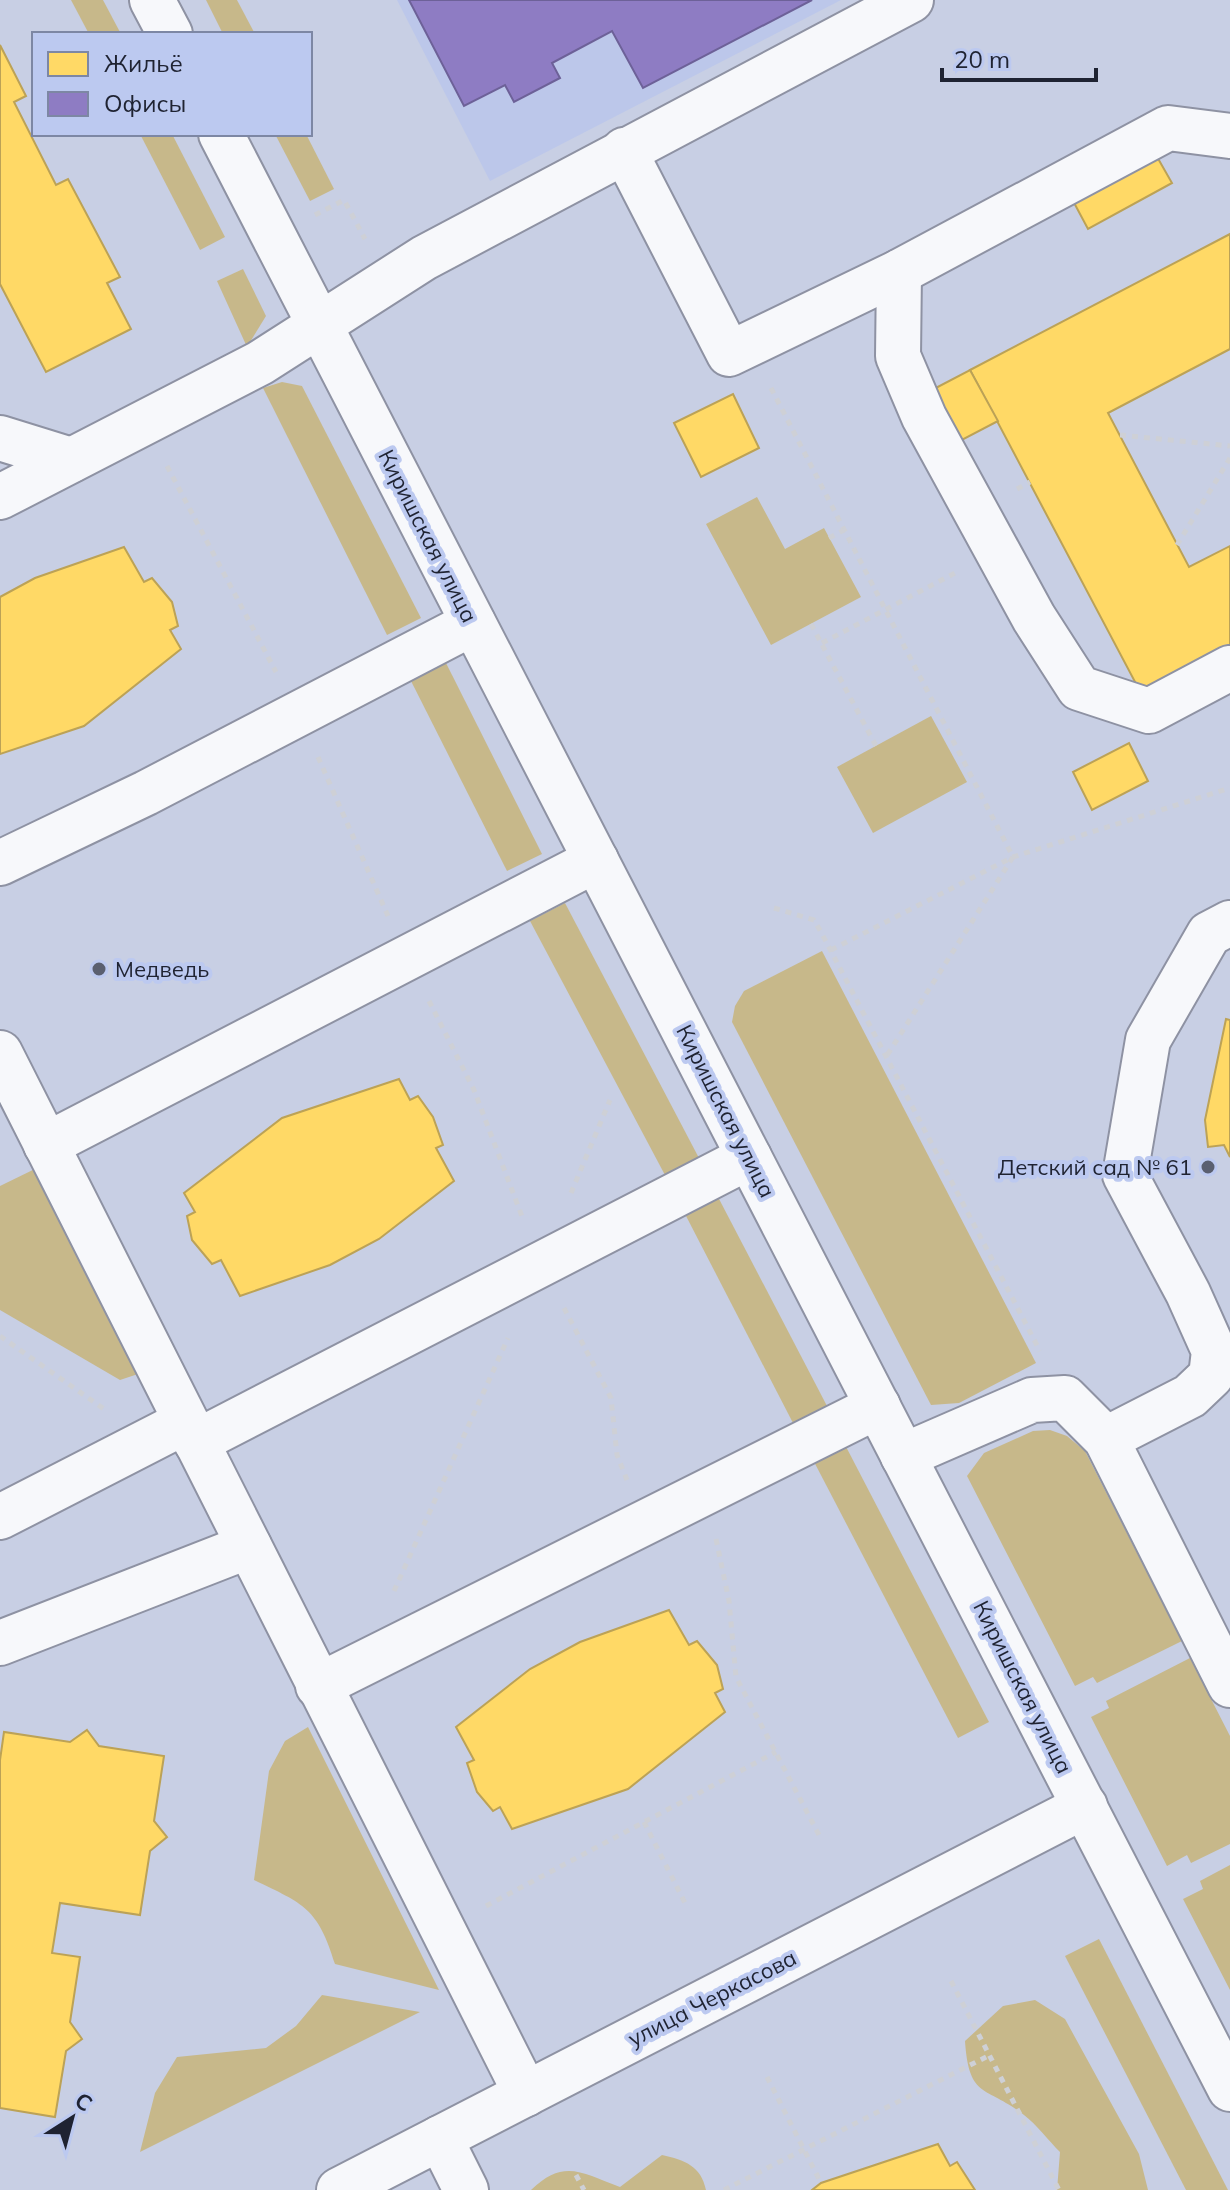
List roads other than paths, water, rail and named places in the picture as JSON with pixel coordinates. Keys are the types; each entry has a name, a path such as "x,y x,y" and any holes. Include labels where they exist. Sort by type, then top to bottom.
{"street":[{"path":"152,0 169,32"},
{"path":"0,497 260,363 424,258 911,0"},
{"path":"624,150 729,354 899,272 1168,128 1230,136"},
{"name":"Киришская улица","path":"222,136 1230,2089"},
{"path":"899,272 898,356 924,417 1034,618 1079,688 1149,711 1230,668"},
{"path":"0,438 71,460"},
{"path":"0,863 146,793 473,623"},
{"path":"46,1145 596,860"},
{"path":"1106,1439 1190,1396 1211,1376 1214,1351 1188,1293 1125,1175 1148,1040 1209,934 1230,923"},
{"path":"0,1053 46,1145 176,1435 249,1546 526,2094"},
{"path":"0,1517 749,1157"},
{"path":"903,1456 1032,1400 1065,1398 1106,1439 1230,1685"},
{"path":"318,1686 878,1406"},
{"path":"0,1643 249,1546"},
{"name":"улица Черкасова","path":"339,2190 1085,1806"},
{"path":"440,2138 466,2190"}],"place":[{"name":"Медведь","path":"99,969"},
{"name":"Детский сад № 61","path":"1208,1167"}]}
